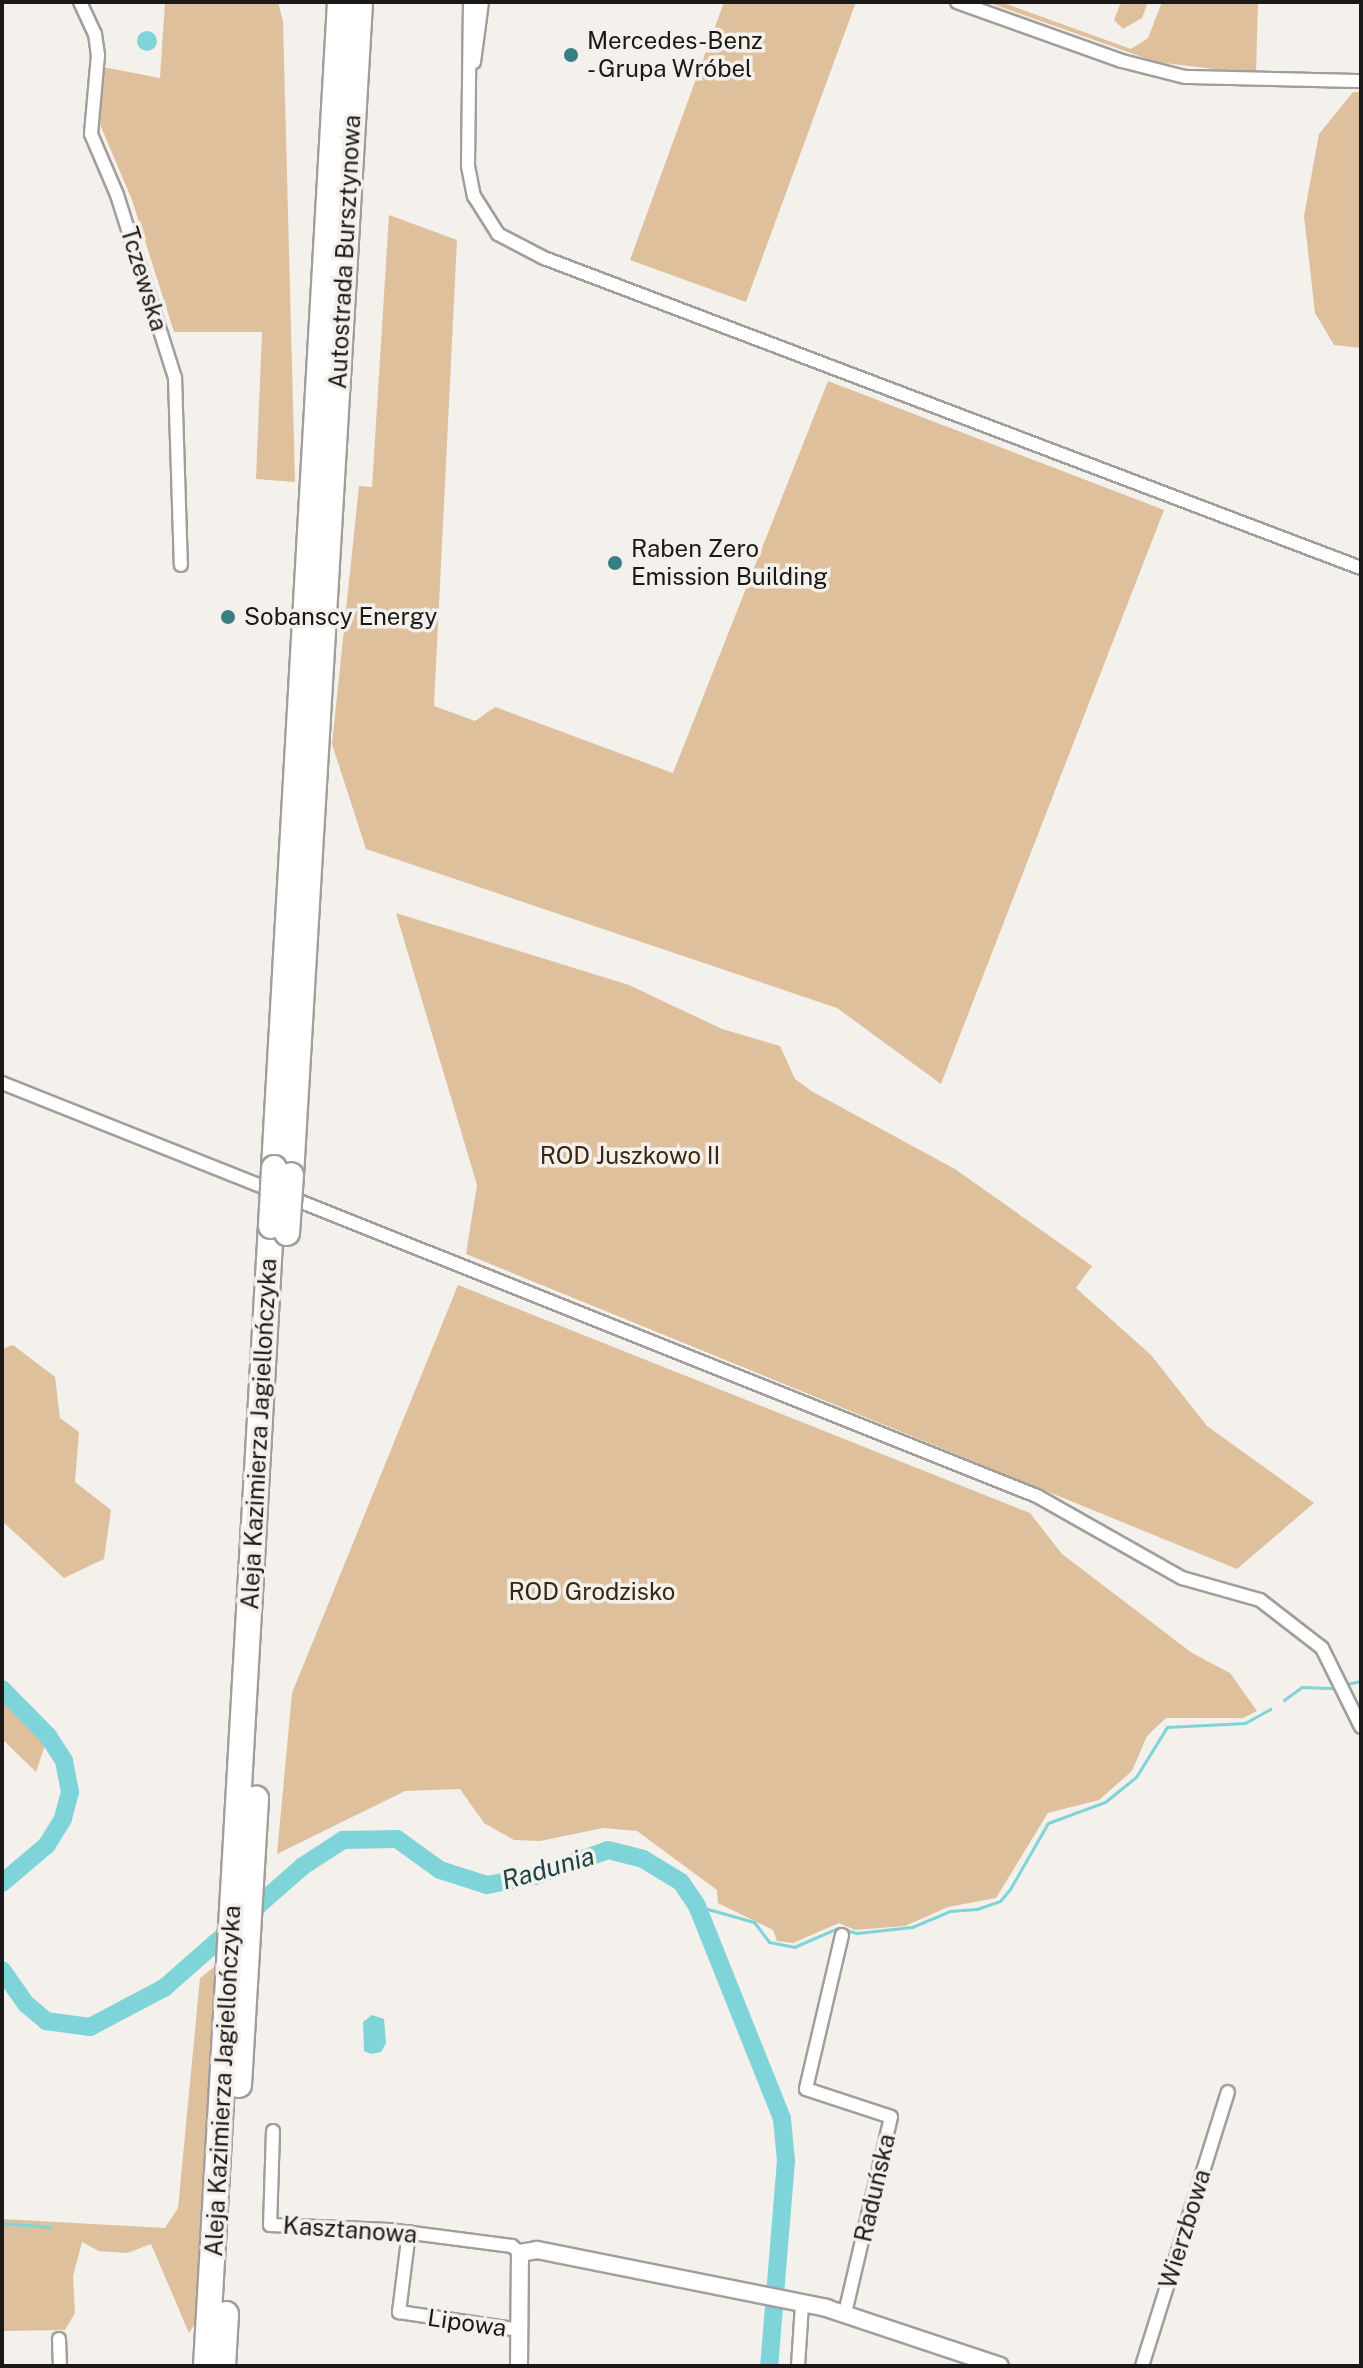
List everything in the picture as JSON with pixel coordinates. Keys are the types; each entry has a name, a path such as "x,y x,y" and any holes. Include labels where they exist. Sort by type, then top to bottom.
{"highway":[{"name":"Autostrada Bursztynowa","path":"321,502 340,2"},
{"name":"Autostrada Bursztynowa","path":"321,502 360,2"},
{"name":"Aleja Kazimierza Jagiellończyka","path":"206,2366 221,2239 243,1888 279,1230 276,1176 321,502"},
{"name":"Aleja Kazimierza Jagiellończyka","path":"221,2239 223,2366"}],"street":[{"name":"Tczewska","path":"80,2 95,34 98,55 91,134 117,195 175,378 181,565"},
{"path":"470,2 468,166 474,196 487,222 518,245 1361,568"},
{"path":"471,68 482,2"},
{"path":"957,2 1170,74 1238,82 1361,81"},
{"path":"2,1083 276,1176"},
{"path":"299,1201 1037,1496 1182,1578 1260,1600 1322,1648 1361,1727"},
{"name":"Raduńska","path":"842,1935 806,2089 891,2117 845,2313"},
{"name":"Wierzbowa","path":"1142,2366 1228,2092"},
{"name":"Kasztanowa","path":"273,2131 270,2225 409,2232 512,2246 520,2253"},
{"name":"Lipowa","path":"409,2232 399,2312 520,2330"},
{"path":"519,2366 520,2253 537,2250 845,2313 1000,2366"},
{"path":"797,2303 798,2366"},
{"path":"59,2339 60,2366"}],"green space":[{"path":"165,2 278,2 283,21 295,482 256,479 262,332 174,332 132,200 99,122 103,67 160,78"},
{"path":"724,2 856,2 746,302 630,260"},
{"path":"987,2 1001,2 1131,49 1148,38 1162,2 1258,2 1256,74 1156,62"},
{"path":"1121,2 1148,2 1142,18 1123,29 1114,20"},
{"path":"1353,92 1361,92 1361,348 1334,345 1315,313 1304,216 1319,134"},
{"path":"389,215 457,240 434,706 475,721 495,707 673,773 828,381 1164,510 941,1084 837,1008 366,849 332,744 359,486 372,487"},
{"name":"ROD Juszkowo II","path":"396,913 629,985 722,1029 780,1046 795,1079 813,1092 955,1169 1092,1266 1076,1288 1151,1355 1207,1426 1314,1503 1237,1569 466,1254 477,1185"},
{"name":"ROD Grodzisko","path":"458,1285 1030,1513 1062,1554 1192,1653 1230,1673 1257,1711 1243,1718 1166,1718 1147,1736 1132,1771 1099,1800 1048,1813 996,1898 948,1907 905,1926 855,1930 839,1923 793,1943 777,1941 773,1930 718,1903 717,1890 637,1831 603,1828 540,1841 514,1840 484,1823 460,1789 405,1791 277,1854 292,1693"},
{"path":"13,1345 55,1377 60,1418 79,1432 75,1482 111,1510 104,1559 64,1578 2,1521 2,1349"},
{"path":"2,1689 48,1736 36,1772 2,1739"},
{"path":"218,1964 197,2321 189,2333 151,2244 127,2253 99,2251 82,2242 73,2276 75,2313 65,2330 2,2331 2,2219 165,2228 178,2208 200,1978"}],"water":[{"path":"147,31 154,34 157,41 154,48 147,51 140,48 137,41 140,34"},
{"path":"372,2015 384,2019 386,2043 381,2052 371,2054 364,2051 363,2022"}],"waterway":[{"path":"1347,1684 1361,1681"},
{"path":"1284,1700 1302,1687 1336,1688"},
{"name":"Radunia","path":"2,1689 48,1736 64,1761 70,1792 63,1819 47,1845 2,1883"},
{"path":"697,1906 754,1922 769,1942 794,1947 838,1928 857,1933 912,1927 950,1911 977,1909 1000,1901 1010,1889 1048,1823 1105,1802 1136,1777 1167,1727 1245,1723 1270,1709"},
{"name":"Radunia","path":"2,1970 26,2004 46,2021 90,2027 164,1988 303,1866 343,1840 397,1839 440,1870 487,1885 535,1876 608,1850 643,1859 681,1882 697,1906 782,2119 786,2161 769,2366"},
{"path":"2,2223 50,2227"}],"place":[{"name":"Mercedes-Benz - Grupa Wróbel","path":"571,55"},
{"name":"Raben Zero Emission Building","path":"615,563"},
{"name":"Sobanscy Energy","path":"228,617"}]}
